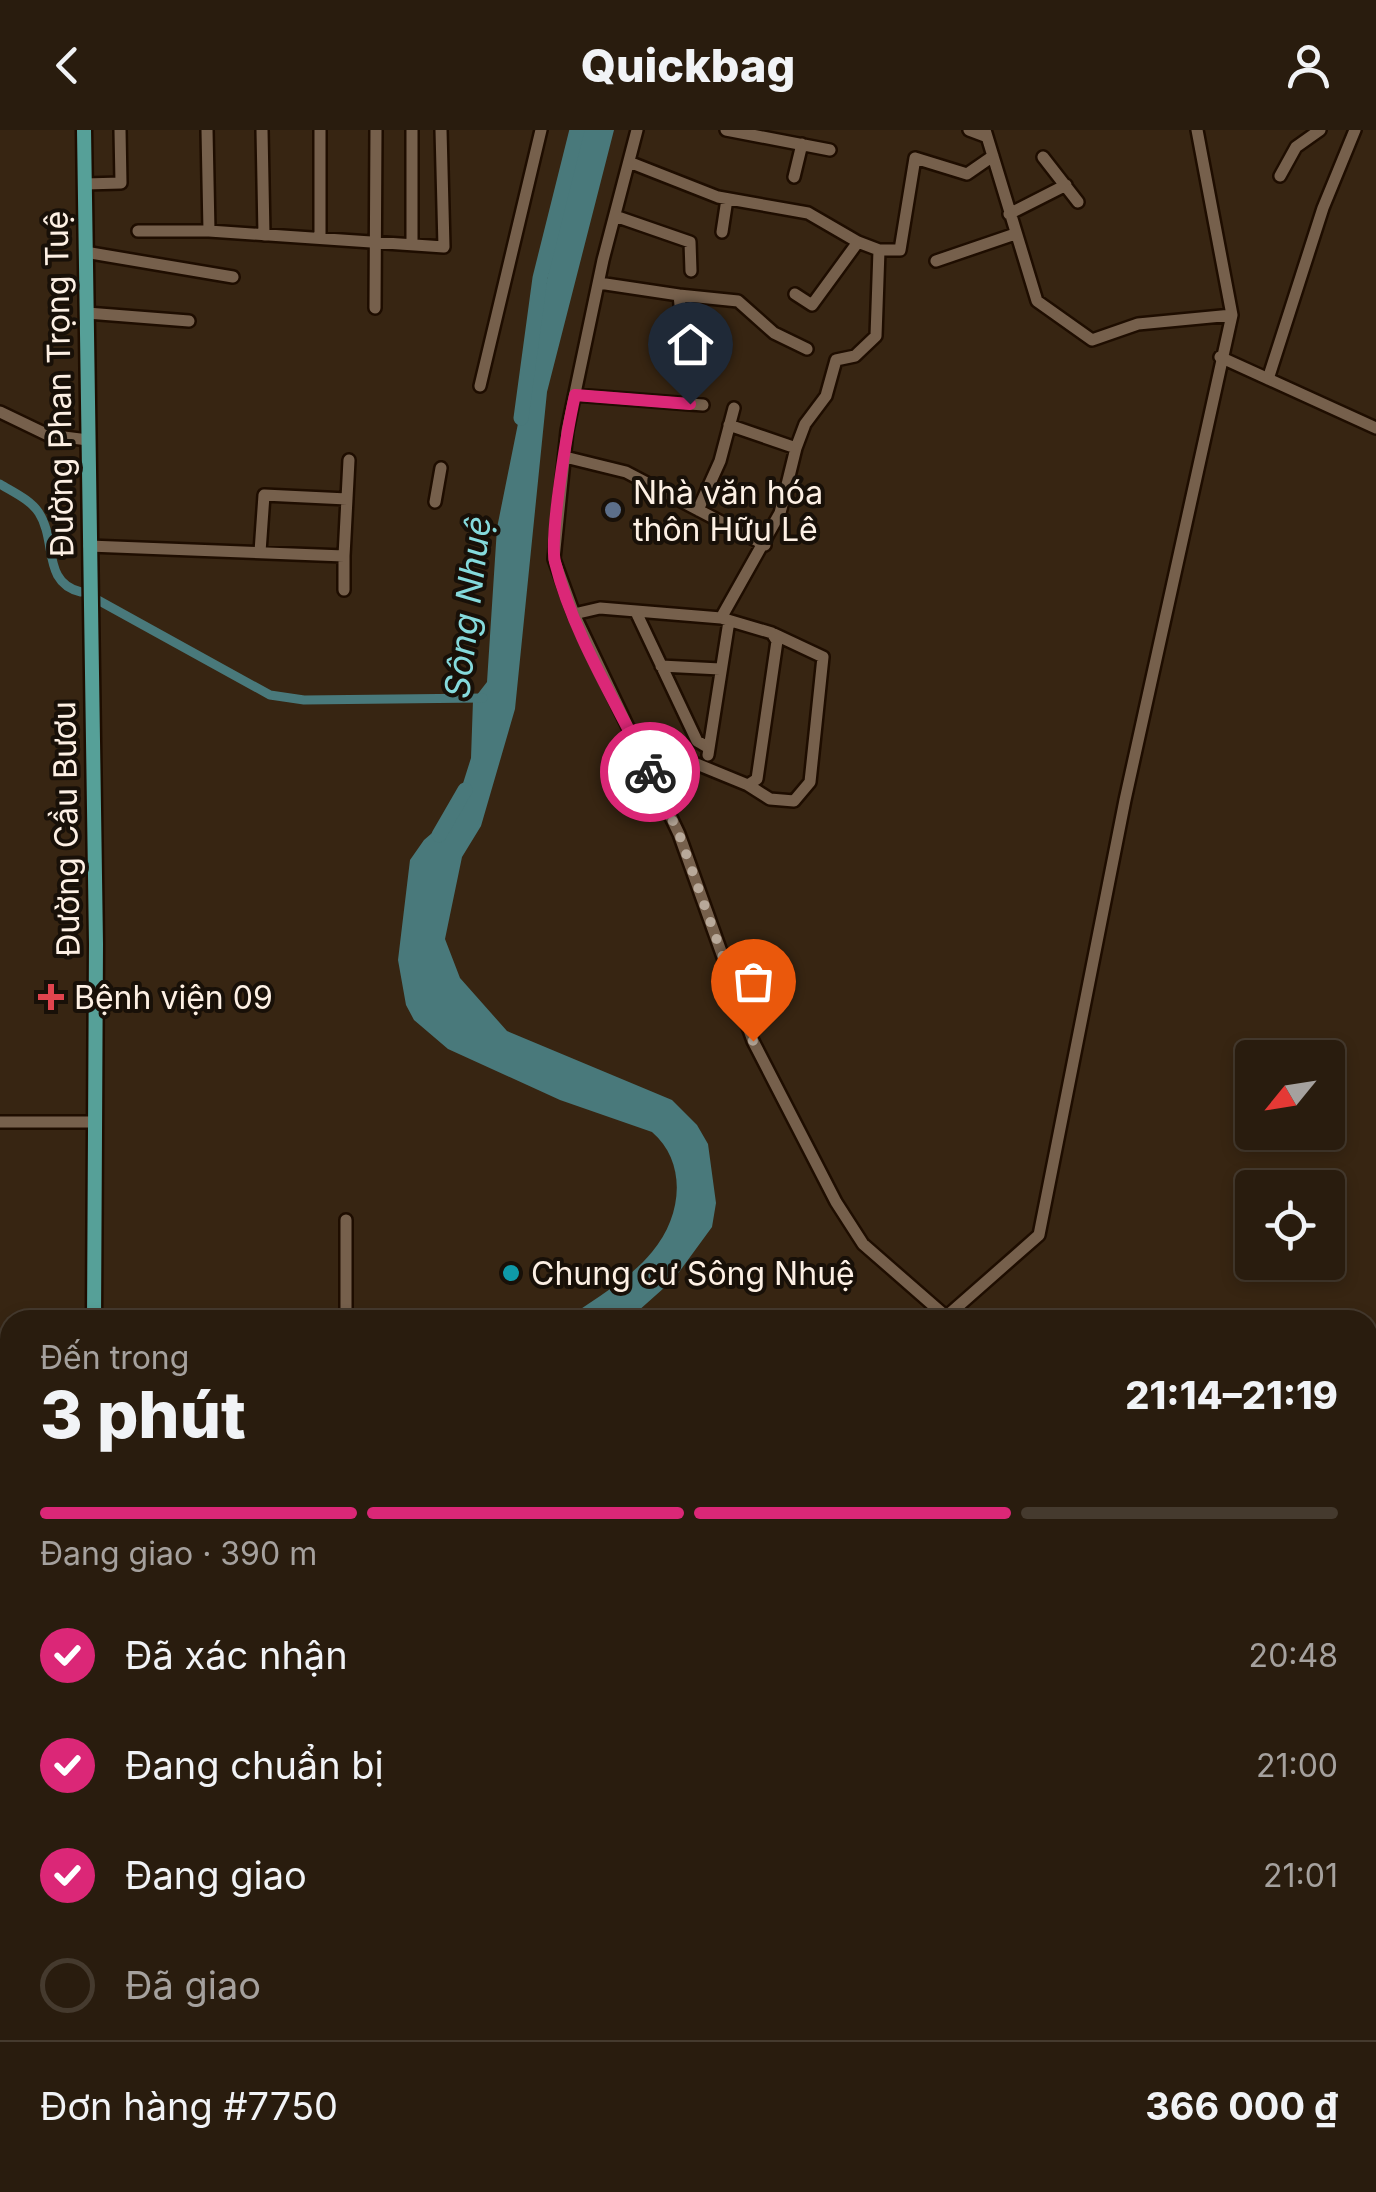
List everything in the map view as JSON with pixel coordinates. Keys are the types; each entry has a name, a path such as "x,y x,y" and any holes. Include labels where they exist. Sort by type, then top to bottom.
{"main road":[{"name":"Đường Phan Trọng Tuệ","path":"84,130 90,638"},
{"name":"Đường Cầu Bươu","path":"90,638 94,1310"}],"street":[{"path":"84,184 121,183 120,130"},
{"path":"207,130 209,231"},
{"path":"262,130 264,235"},
{"path":"320,130 320,238"},
{"path":"375,308 376,130"},
{"path":"412,130 412,244"},
{"path":"138,231 209,231 444,248 441,130"},
{"path":"480,386 541,130"},
{"path":"638,130 575,395 564,457 554,559 574,614 679,834 753,1041 836,1202 864,1244 939,1310"},
{"path":"726,130 830,150"},
{"path":"969,130 985,133 1036,301 1092,340 1138,324 1232,314"},
{"path":"957,1310 1039,1235 1125,800 1232,314 1196,130"},
{"path":"1280,176 1296,147 1320,130"},
{"path":"1268,379 1323,208 1355,130"},
{"path":"794,177 802,144"},
{"path":"629,162 727,199 808,213 858,242 880,250 900,250 914,158 967,174 992,156"},
{"path":"1043,157 1078,202"},
{"path":"1009,214 1066,185"},
{"path":"722,232 727,199"},
{"path":"615,216 690,242 691,271"},
{"path":"936,260 1015,234"},
{"path":"794,294 812,304 858,242"},
{"path":"706,766 725,620 786,493 805,424 826,396 836,360 854,356 876,336 880,250"},
{"path":"85,252 233,277"},
{"path":"599,283 738,301 774,333 806,348"},
{"path":"575,395 697,404 680,295"},
{"path":"86,313 188,321"},
{"path":"1220,357 1376,428"},
{"path":"698,510 734,408"},
{"path":"0,412 48,435 88,440"},
{"path":"730,425 796,448"},
{"path":"564,457 626,472 764,544"},
{"path":"344,590 349,460"},
{"path":"435,502 440,468"},
{"path":"260,552 264,496 347,499"},
{"path":"89,546 344,556"},
{"path":"574,614 600,608 725,620 772,634 823,657 810,782 794,801 770,798 706,766 672,757 643,758"},
{"path":"636,612 698,741 709,748"},
{"path":"748,785 758,779 777,645 772,634"},
{"path":"662,666 720,670"},
{"path":"0,1122 95,1122"},
{"path":"346,1220 346,1310"}],"water":[{"path":"577,130 614,130 547,392 515,709 481,826 462,857 445,939 460,978 507,1031 672,1100 697,1125 708,1144 716,1203 712,1227 674,1279 639,1310 580,1310 633,1271 652,1252 670,1223 675,1207 676,1174 664,1145 652,1132 560,1100 448,1049 414,1020 406,1005 398,960 410,860 424,840 453,815 471,758 473,700 487,682 497,528"}],"waterway":[{"name":"Sông Nhuệ","path":"521,418 540,278 577,130"},
{"path":"0,484 36,508 55,570 69,587 81,592"},
{"path":"96,599 270,695 304,700 483,698"},
{"name":"Sông Nhuệ","path":"439,835 465,790"}],"way so far":[{"path":"650,772 679,834 753,1041"}],"place":[{"name":"Nhà văn hóa thôn Hữu Lê","path":"613,510"},
{"name":"Bệnh viện 09","path":"51,997"},
{"name":"Chung cư Sông Nhuệ","path":"511,1273"}],"route":[{"path":"650,772 574,614 554,559 567,431 575,395 690,404"}]}
